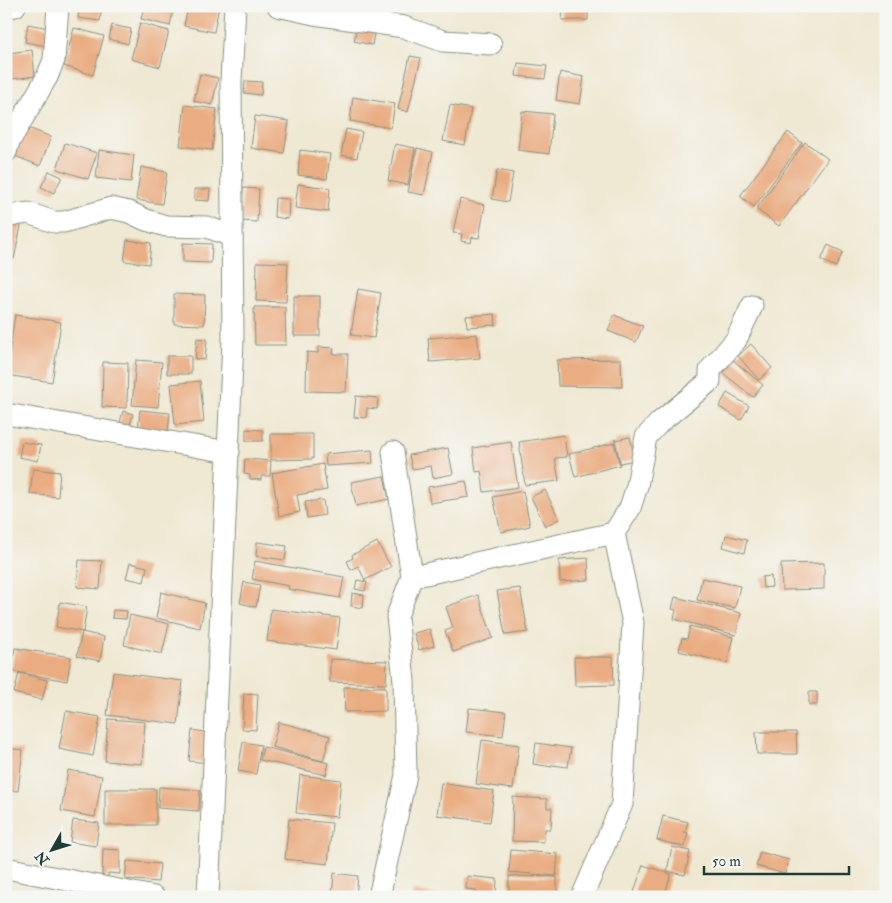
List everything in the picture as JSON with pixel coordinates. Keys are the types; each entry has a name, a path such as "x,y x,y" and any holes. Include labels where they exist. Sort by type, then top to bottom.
{"street":[{"path":"6,8 14,6"},
{"path":"6,152 9,142 47,77 54,60 58,6"},
{"path":"208,897 233,341 231,81 235,6"},
{"path":"278,6 314,14 404,27 443,41 491,44"},
{"path":"6,214 10,216 28,213 54,222 64,222 111,208 129,212 166,226 207,227 231,236"},
{"path":"582,897 622,804 633,623 614,533 630,508 637,486 646,437 660,422 710,381 710,370 736,340 752,306"},
{"path":"6,414 229,452"},
{"path":"379,897 406,775 404,681 397,616 412,577 393,452"},
{"path":"412,577 614,533"},
{"path":"6,868 154,897"}],"building":[{"path":"79,6 102,6 100,21 78,18"},
{"path":"144,6 174,6 170,26 141,19"},
{"path":"188,6 219,6 214,32 184,26"},
{"path":"563,6 588,6 588,20 562,20"},
{"path":"140,23 169,31 160,67 131,59"},
{"path":"28,24 49,28 46,46 25,42"},
{"path":"112,25 131,29 128,44 109,39"},
{"path":"357,26 375,29 372,45 354,41"},
{"path":"74,28 104,36 93,75 64,66"},
{"path":"32,50 35,76 12,79 8,53"},
{"path":"410,56 421,58 408,112 398,109"},
{"path":"518,63 547,66 545,79 516,76"},
{"path":"560,72 584,77 580,104 556,100"},
{"path":"200,74 218,78 212,105 194,101"},
{"path":"245,81 262,82 261,95 244,93"},
{"path":"353,97 395,104 391,128 350,121"},
{"path":"185,105 217,109 212,150 180,146"},
{"path":"450,105 471,109 465,145 443,141"},
{"path":"522,111 553,114 549,154 518,150"},
{"path":"255,116 289,121 284,153 251,148"},
{"path":"21,125 51,137 40,166 10,154"},
{"path":"346,129 362,132 357,158 341,155"},
{"path":"788,132 802,143 754,207 740,196"},
{"path":"805,142 828,159 779,226 756,209"},
{"path":"65,143 97,153 88,179 57,169"},
{"path":"395,144 415,148 408,185 388,181"},
{"path":"417,148 433,152 424,195 408,192"},
{"path":"99,150 134,155 131,182 96,178"},
{"path":"300,150 330,154 327,179 298,175"},
{"path":"141,167 167,172 162,204 136,200"},
{"path":"497,170 513,173 508,202 492,199"},
{"path":"49,171 62,177 54,193 41,187"},
{"path":"298,184 330,188 328,212 295,208"},
{"path":"243,188 259,189 257,222 241,221"},
{"path":"194,189 210,189 209,201 194,200"},
{"path":"275,198 289,199 288,219 274,217"},
{"path":"460,199 485,205 479,238 472,237 471,243 461,241 462,234 453,233"},
{"path":"6,222 21,226 14,259 6,257"},
{"path":"127,240 151,243 149,264 124,261"},
{"path":"183,243 212,244 211,263 183,262"},
{"path":"828,245 843,252 836,267 821,260"},
{"path":"257,262 288,263 286,302 256,301"},
{"path":"358,289 381,293 374,338 351,335"},
{"path":"174,294 205,295 204,325 174,324"},
{"path":"294,296 320,296 320,336 294,336"},
{"path":"254,307 285,307 286,345 255,345"},
{"path":"495,314 496,325 467,327 466,316"},
{"path":"15,315 61,322 52,382 6,375"},
{"path":"614,315 643,326 636,342 608,331"},
{"path":"477,334 480,358 430,362 428,338"},
{"path":"197,338 207,339 205,360 195,359"},
{"path":"751,344 772,368 759,380 738,356"},
{"path":"318,347 334,348 333,354 348,354 346,392 306,391 307,352 318,353"},
{"path":"167,356 191,356 191,374 167,374"},
{"path":"621,359 622,387 558,386 557,360"},
{"path":"136,360 162,362 158,407 132,405"},
{"path":"733,360 763,385 753,397 723,373"},
{"path":"103,362 128,363 127,408 102,407"},
{"path":"200,381 204,422 175,425 171,384"},
{"path":"727,393 749,406 741,420 719,407"},
{"path":"356,396 378,398 377,409 367,408 366,418 354,417"},
{"path":"140,410 170,413 168,432 138,430"},
{"path":"123,411 133,414 129,429 119,426"},
{"path":"246,429 263,430 263,441 246,441"},
{"path":"271,434 313,434 313,459 271,460"},
{"path":"564,435 567,457 555,458 559,481 525,485 519,442"},
{"path":"630,437 635,460 620,463 615,440"},
{"path":"22,442 41,445 38,461 19,457"},
{"path":"511,442 518,487 484,492 481,471 476,472 473,448"},
{"path":"614,443 620,465 575,477 569,454"},
{"path":"448,448 453,474 433,478 431,466 412,469 409,455"},
{"path":"372,450 373,463 326,466 325,454"},
{"path":"245,459 271,461 270,476 261,476 261,480 250,479 250,475 244,474"},
{"path":"323,464 327,490 297,495 300,512 279,516 272,473"},
{"path":"33,469 60,472 58,497 30,494"},
{"path":"384,476 389,499 356,506 351,482"},
{"path":"466,481 469,497 430,503 428,487"},
{"path":"545,490 559,519 545,526 531,497"},
{"path":"523,491 530,526 501,532 493,497"},
{"path":"323,500 325,515 307,518 305,502"},
{"path":"726,535 747,540 744,553 723,547"},
{"path":"257,542 287,546 285,560 256,556"},
{"path":"377,542 391,567 365,580 358,566 351,570 347,561 353,558 352,555"},
{"path":"588,558 589,580 560,582 559,560"},
{"path":"79,560 102,561 100,589 77,587"},
{"path":"255,561 344,577 340,598 288,589 289,586 252,579"},
{"path":"130,563 147,567 144,582 126,578"},
{"path":"824,563 824,589 782,590 781,564"},
{"path":"771,576 772,587 763,588 762,577"},
{"path":"702,578 740,586 735,608 697,600"},
{"path":"357,580 367,582 365,591 355,589"},
{"path":"244,582 260,585 256,607 240,603"},
{"path":"520,588 528,632 505,635 497,591"},
{"path":"161,592 205,603 200,628 156,618"},
{"path":"352,593 364,595 363,608 351,606"},
{"path":"478,595 493,638 453,652 445,631 453,628 446,607"},
{"path":"675,597 741,613 736,635 674,619 676,610 672,609"},
{"path":"60,602 87,607 83,632 56,627"},
{"path":"271,609 340,618 336,650 267,641"},
{"path":"113,610 127,611 126,619 112,618"},
{"path":"130,615 169,624 162,654 124,645"},
{"path":"690,626 733,637 727,663 679,651 682,638 687,639"},
{"path":"430,629 434,646 419,650 414,633"},
{"path":"82,632 104,637 100,661 77,656"},
{"path":"15,648 71,657 67,681 11,671"},
{"path":"574,657 613,657 614,685 575,686"},
{"path":"330,659 387,661 386,684 330,682"},
{"path":"113,672 183,681 178,724 107,715"},
{"path":"19,673 47,680 42,700 14,693"},
{"path":"344,687 386,687 386,711 345,712"},
{"path":"809,692 817,692 817,705 809,705"},
{"path":"244,693 258,694 256,730 242,729"},
{"path":"469,708 506,712 503,736 466,732"},
{"path":"66,711 100,717 93,756 59,749"},
{"path":"108,719 145,722 142,764 105,761"},
{"path":"279,722 330,736 323,761 272,747"},
{"path":"192,730 212,733 209,763 189,761"},
{"path":"756,732 796,732 797,754 757,754"},
{"path":"482,740 519,745 513,789 476,784"},
{"path":"243,742 261,745 256,774 238,771"},
{"path":"536,743 571,748 568,767 533,764"},
{"path":"263,747 329,763 326,775 260,760"},
{"path":"6,748 23,750 18,791 6,790"},
{"path":"68,770 102,776 95,817 61,811"},
{"path":"300,775 341,780 337,817 296,813"},
{"path":"441,783 494,791 490,822 437,815"},
{"path":"159,787 200,790 199,811 158,808"},
{"path":"105,789 156,789 156,825 105,825"},
{"path":"513,797 547,799 547,808 552,808 551,829 545,829 544,842 512,841"},
{"path":"663,816 688,822 685,832 688,833 684,847 657,840"},
{"path":"289,819 332,823 328,864 285,859"},
{"path":"73,820 99,823 96,846 70,842"},
{"path":"672,847 690,851 685,875 667,871"},
{"path":"103,849 120,850 120,874 108,873 108,877 102,876"},
{"path":"511,850 558,854 556,876 509,872"},
{"path":"760,852 789,860 785,874 756,866"},
{"path":"127,861 160,864 158,882 125,879"},
{"path":"643,865 671,874 664,897 650,897 634,892"},
{"path":"334,873 358,876 356,897 332,897"},
{"path":"467,876 497,879 496,897 476,897 476,890 466,889"},
{"path":"509,876 557,877 557,897 509,897"},
{"path":"413,891 441,896 412,897"}]}
